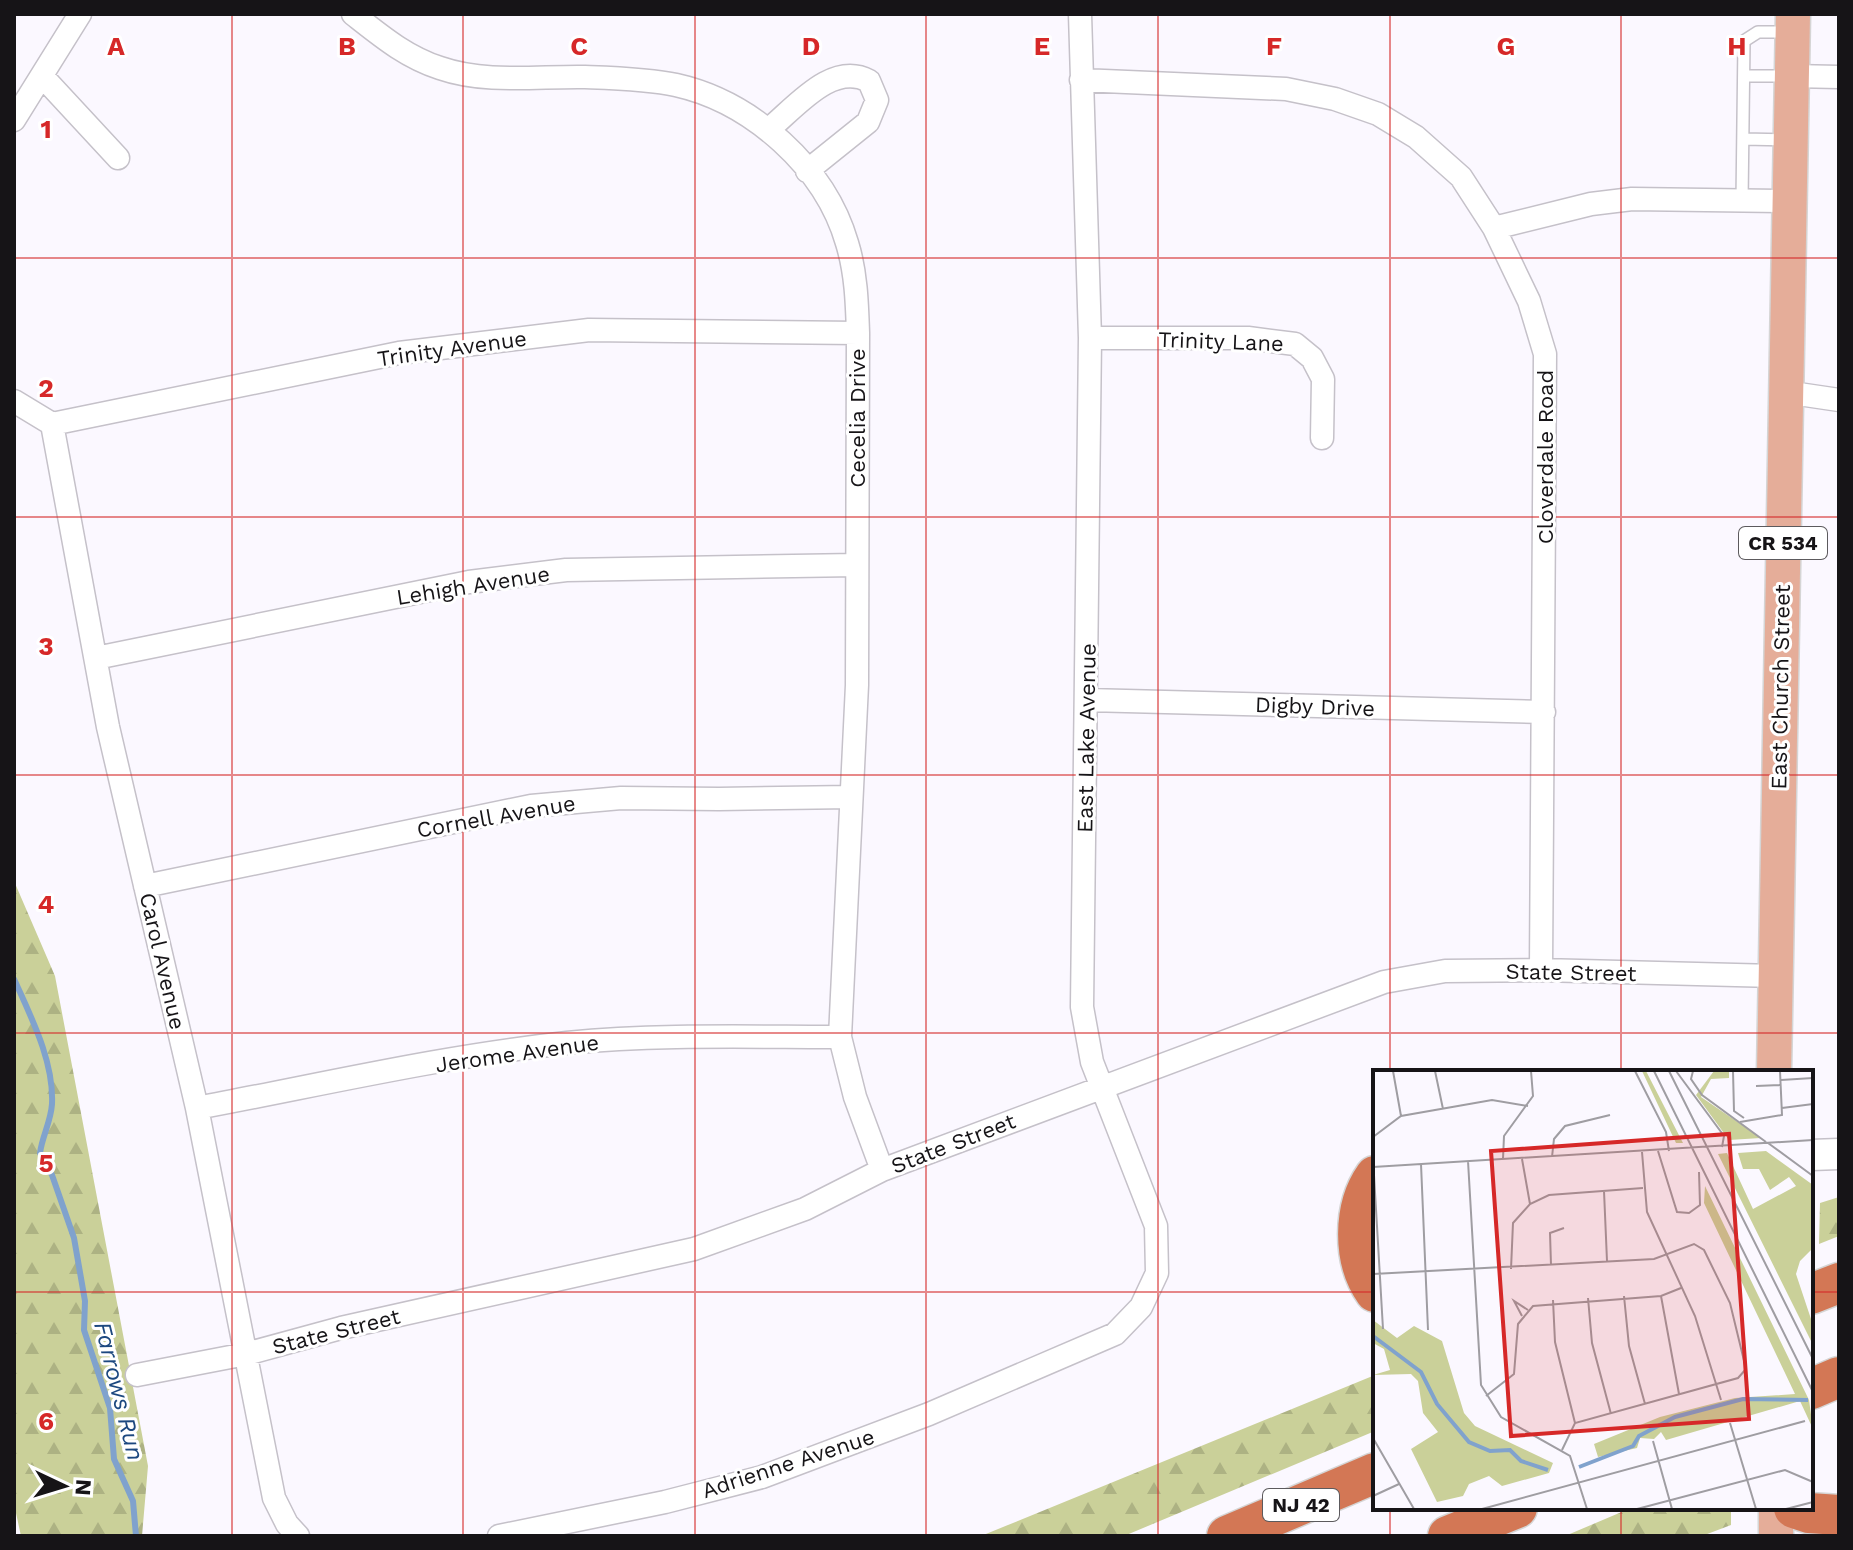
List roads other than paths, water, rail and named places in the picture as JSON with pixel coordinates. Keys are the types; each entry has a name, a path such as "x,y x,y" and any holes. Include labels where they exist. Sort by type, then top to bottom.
{"highway":[{"path":"1373,1180 1361,1204 1358,1228 1360,1254 1373,1289"},
{"path":"1813,1388 1839,1377"},
{"name":"NJ 42","path":"1227,1536 1373,1474"},
{"path":"1448,1536 1512,1510"},
{"path":"1800,1510 1839,1517"},
{"path":"1820,1536 1839,1517"}],"main road":[{"name":"East Church Street","path":"1774,1070 1793,23"},
{"path":"1813,1155 1839,1154"},
{"path":"1776,1510 1776,1536"}],"street":[{"path":"14,120 80,14"},
{"name":"Cecelia Drive","path":"353,14 403,52 441,69 470,75 586,77 674,84 720,99 769,129 807,171 832,206 846,240 854,274 858,333 857,685 840,1037 855,1097 882,1170"},
{"name":"East Lake Avenue","path":"1022,1374 1115,1334 1141,1307 1157,1273 1156,1226 1102,1086 1085,1033 1082,1007 1090,338 1080,14"},
{"path":"769,129 826,82 848,74 869,81 877,100 868,122 807,171"},
{"path":"42,76 118,158"},
{"path":"1792,76 1839,77"},
{"name":"Cloverdale Road","path":"1081,80 1286,89 1335,99 1378,114 1416,137 1461,177 1494,228 1529,301 1545,354 1541,970"},
{"path":"1494,228 1591,204 1632,199 1789,201"},
{"name":"Trinity Avenue","path":"52,424 399,353 573,332 858,333"},
{"name":"Trinity Lane","path":"1090,338 1248,338 1295,344 1312,358 1323,379 1322,438"},
{"path":"1785,392 1839,400"},
{"path":"14,401 52,424"},
{"name":"Carol Avenue","path":"52,424 108,727 197,1108 274,1498 287,1524 298,1536"},
{"name":"Lehigh Avenue","path":"96,658 469,582 552,572 856,565"},
{"name":"Digby Drive","path":"1087,700 1544,712"},
{"name":"Cornell Avenue","path":"145,886 531,806 621,798 851,797"},
{"name":"State Street","path":"137,1375 246,1354 341,1328 694,1249 805,1209 882,1170 1384,982 1445,971 1541,970 1775,976"},
{"name":"Jerome Avenue","path":"197,1108 443,1062 564,1044 638,1037 840,1037"},
{"name":"Adrienne Avenue","path":"499,1536 665,1502 762,1477 929,1414 1022,1374"}],"lane":[{"path":"1742,201 1744,41 1758,32 1793,23"},
{"path":"1744,76 1792,76"},
{"path":"1743,139 1791,140"}],"waterway":[{"name":"Farrows Run","path":"14,979 40,1040 49,1072 52,1104 40,1153 52,1175 74,1238 85,1301 84,1330 110,1408 114,1459 133,1501 136,1536"}]}
